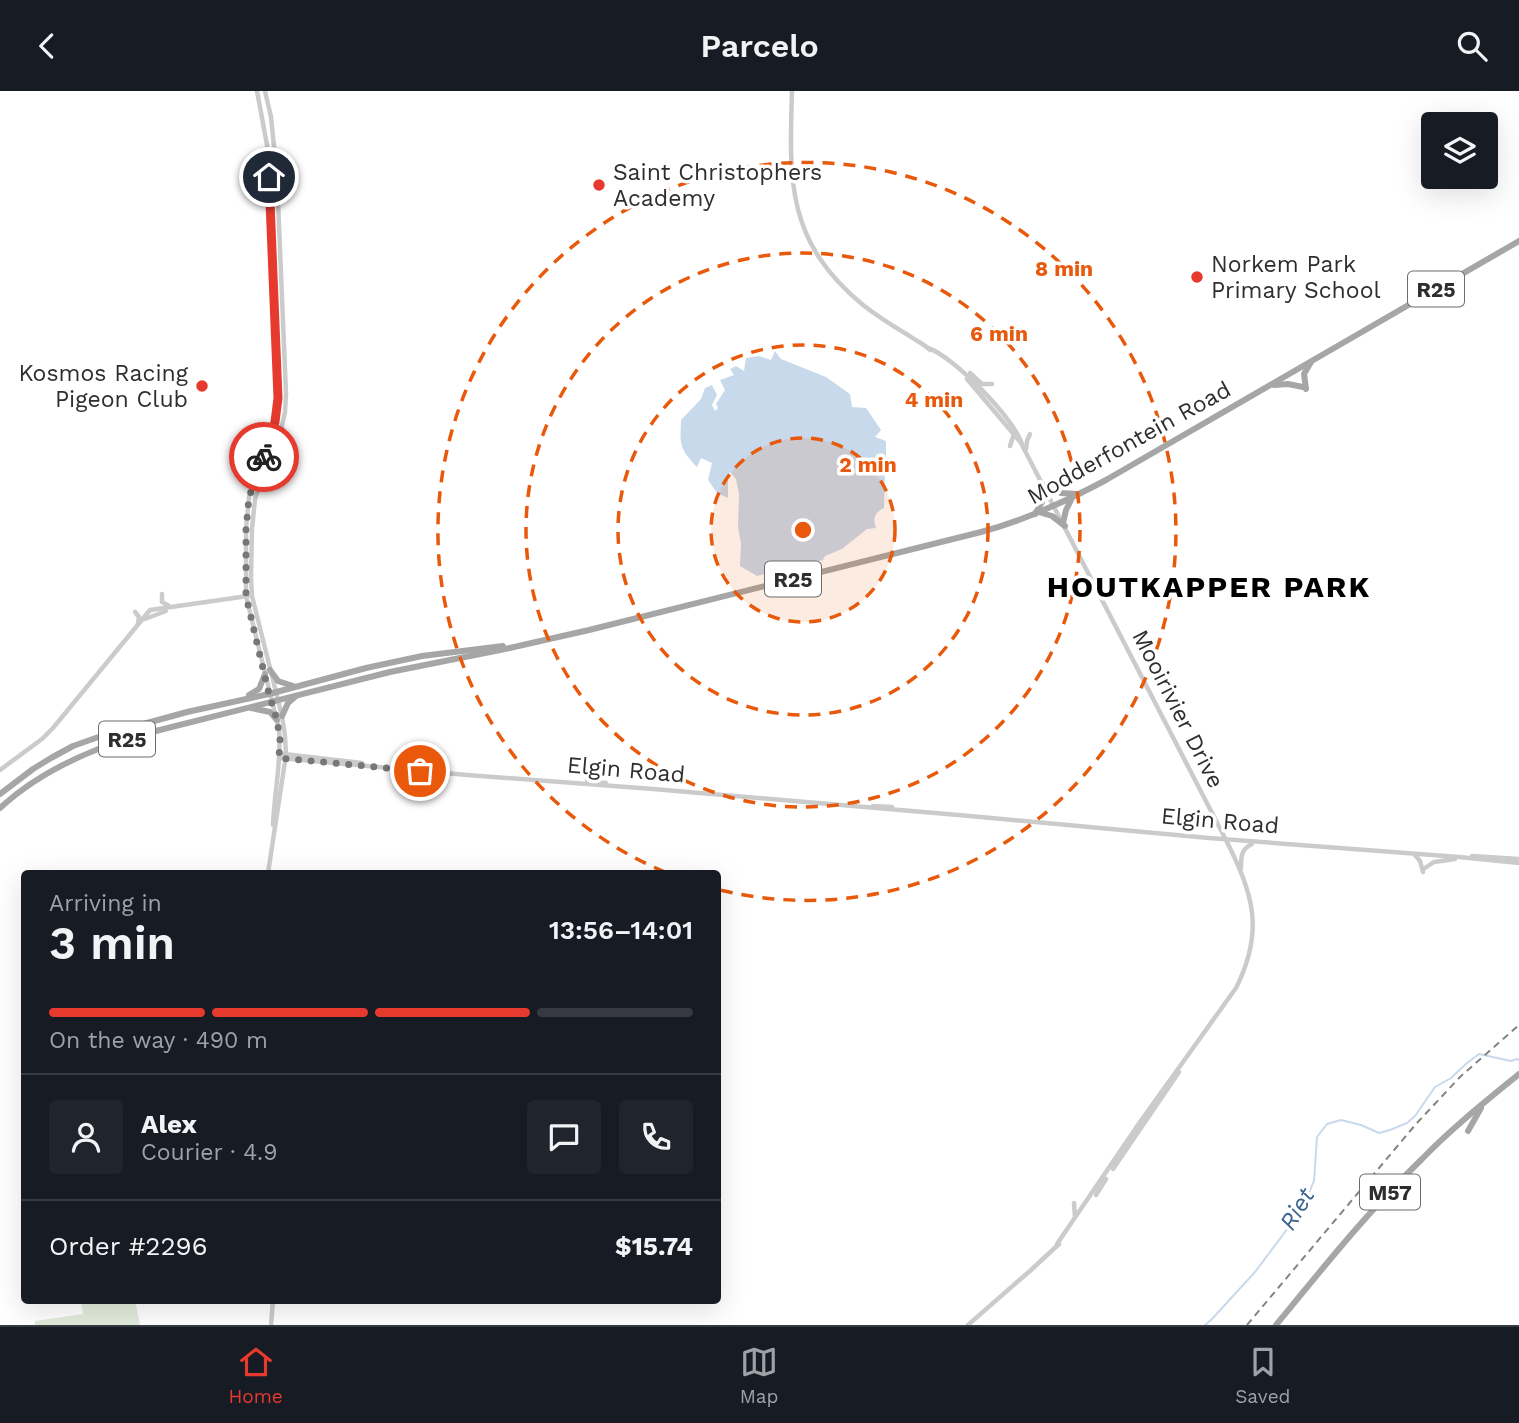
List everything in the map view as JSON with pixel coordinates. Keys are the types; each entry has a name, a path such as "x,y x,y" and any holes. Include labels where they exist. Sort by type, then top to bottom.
{"main road":[{"name":"Modderfontein Road","path":"0,793 33,769 73,746 116,731 197,710 297,695 422,665 589,630 981,532 1037,514 1072,499 1519,241"},
{"path":"1267,386 1284,384 1305,388 1304,374 1312,360"},
{"path":"1072,499 1066,510 1064,524 1052,516 1037,514 1045,486 1061,493 1079,494"},
{"name":"Modderfontein Road","path":"0,808 22,789 43,776 85,754 136,736 246,708 296,686 366,667 422,656 520,645"},
{"path":"197,710 254,693 261,686 267,672 282,683 296,686"},
{"path":"246,708 260,709 280,718 288,703 297,695"},
{"name":"M57","path":"1276,1325 1384,1198 1421,1159 1519,1073"},
{"path":"1457,1125 1468,1130 1486,1101"}],"street":[{"path":"265,91 274,145 286,394 283,421 276,446 255,499 252,529 248,607 267,672"},
{"name":"Mooirivier Drive","path":"792,91 793,177 798,214 807,239 823,263 857,299 891,325 948,359 968,375 991,400 1014,432 1045,486 1241,869 1252,907 1252,935 1244,971 1236,988 1166,1089"},
{"path":"258,93 267,156 271,216 278,367 277,409 270,442 249,497 246,583 280,718 282,756 274,799 268,870"},
{"path":"267,156 274,145"},
{"path":"271,216 278,203"},
{"path":"273,258 280,247"},
{"path":"275,313 283,313"},
{"name":"Mooirivier Drive","path":"929,348 963,375 1014,432"},
{"path":"278,367 285,357"},
{"path":"948,359 982,384 992,384 991,400"},
{"path":"277,409 286,394"},
{"path":"1010,446 1014,432 1029,434 1024,447"},
{"path":"270,442 276,446"},
{"path":"225,598 241,591 246,583"},
{"path":"162,594 164,604 178,607"},
{"path":"0,770 35,745 53,728 150,610 249,596"},
{"path":"234,597 248,607"},
{"path":"139,623 153,614 178,607"},
{"path":"135,612 139,623"},
{"name":"Elgin Road","path":"282,756 970,816"},
{"name":"Elgin Road","path":"282,756 1226,840 1519,861"},
{"path":"879,806 885,801"},
{"path":"1209,838 1218,824"},
{"path":"1241,869 1243,851 1256,842"},
{"path":"1413,853 1424,870 1434,862 1459,857"},
{"path":"1057,1244 1166,1089"},
{"path":"968,1325 1057,1244 1084,1211 1166,1089"},
{"path":"1073,1221 1074,1203"},
{"path":"271,1325 273,1304"}],"green space":[{"path":"82,1304 136,1304 140,1325 35,1325 35,1321 83,1314"}],"water":[{"path":"775,351 781,359 826,377 850,394 852,407 866,408 881,430 875,437 886,441 886,457 876,464 885,472 884,508 875,516 876,528 867,529 842,549 825,556 823,560 757,576 740,566 739,494 736,479 730,472 728,498 717,493 708,480 712,463 701,458 697,467 684,450 681,420 701,399 705,388 712,385 717,395 712,405 715,411 718,408 716,404 725,390 720,380 734,375 730,369 736,366 744,371 746,358 759,356 771,360"}],"waterway":[{"name":"Riet","path":"1205,1325 1255,1272 1305,1202 1314,1181 1317,1137 1327,1124 1341,1120 1379,1133 1390,1130 1407,1123 1435,1087 1451,1078 1479,1054 1511,1061 1519,1060"}],"railway":[{"path":"1247,1325 1416,1124 1460,1077 1519,1025"}],"way so far":[{"path":"264,457 249,497 246,596 277,720 279,758 420,771"}],"place":[{"name":"Saint Christophers Academy","path":"599,185"},
{"name":"Norkem Park Primary School","path":"1197,277"},
{"name":"Kosmos Racing Pigeon Club","path":"202,386"}],"district":[{"name":"HOUTKAPPER PARK","path":"1209,586"}],"route":[{"path":"264,457 275,422 278,398 269,177"}]}
